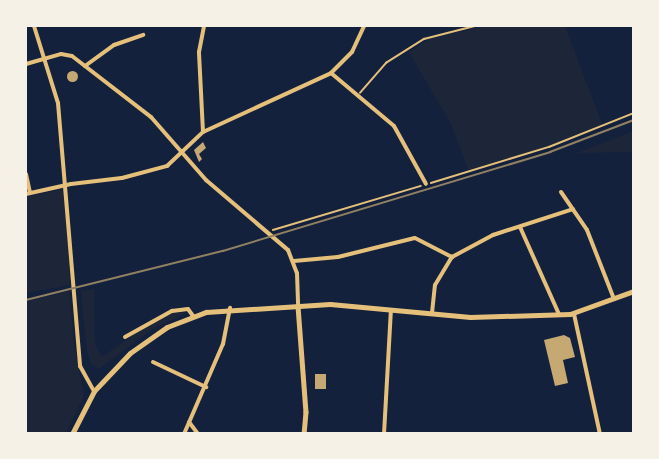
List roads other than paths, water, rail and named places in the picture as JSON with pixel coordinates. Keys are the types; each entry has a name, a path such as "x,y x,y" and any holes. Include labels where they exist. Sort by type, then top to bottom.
{"main road":[{"path":"72,434 94,391 150,337 194,316 230,308 298,306 491,318 574,314 633,291"}],"street":[{"path":"34,26 46,57 58,103 69,200 82,375 94,391"},
{"path":"203,132 199,52 204,26"},
{"path":"26,174 28,194 153,171 185,151 203,132 331,73 352,52 364,26"},
{"path":"85,66 114,45 143,35"},
{"path":"26,64 46,57 72,56 151,117 185,151 225,197 269,230 294,261 306,412 304,434"},
{"path":"331,73 394,126 426,184"},
{"path":"561,192 587,230 615,299"},
{"path":"432,314 435,285 452,257 493,235 573,209"},
{"path":"520,226 559,314"},
{"path":"294,261 338,257 415,238 452,257"},
{"path":"184,434 223,344 230,308"},
{"path":"125,337 172,311 188,309 194,316"},
{"path":"384,434 382,407 391,310"},
{"path":"574,314 600,434"},
{"path":"153,362 206,387"},
{"path":"189,422 198,434"}],"railway":[{"path":"26,300 223,251 550,152 634,120"}]}
